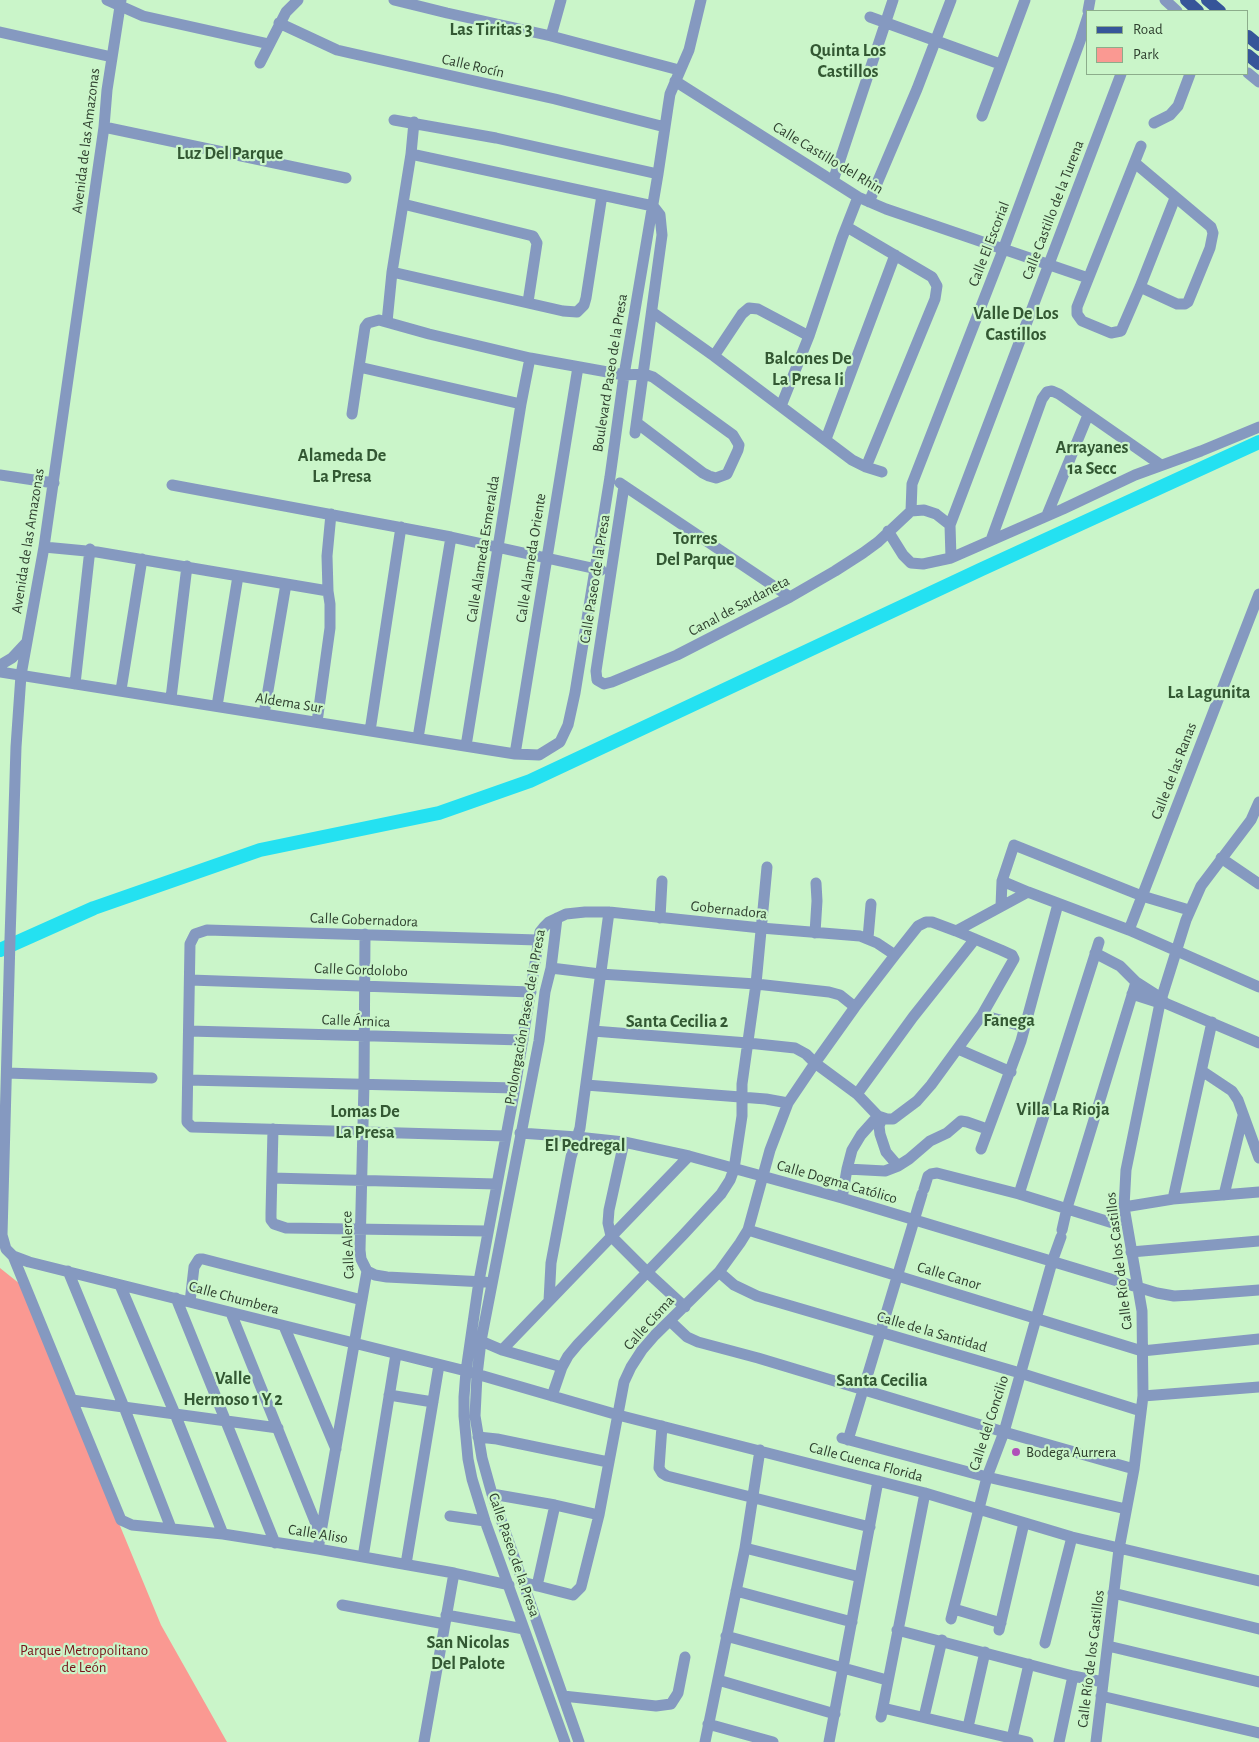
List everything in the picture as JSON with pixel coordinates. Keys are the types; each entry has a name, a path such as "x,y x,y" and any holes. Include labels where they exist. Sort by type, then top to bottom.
{"main road":[{"path":"1186,0 1195,10"},
{"path":"1207,0 1219,10"},
{"path":"1249,37 1259,46"},
{"path":"1249,44 1259,52"},
{"path":"1249,56 1259,64"}],"street":[{"path":"107,0 121,3 143,16 269,44"},
{"path":"260,63 279,23 286,12 298,0"},
{"name":"Calle Castillo del Rhin","path":"394,0 551,36 677,75 864,200 1003,250 1088,278"},
{"path":"551,36 561,0"},
{"name":"Boulevard Paseo de la Presa","path":"551,748 563,737 572,710 670,94 689,50 701,0"},
{"path":"833,181 893,0"},
{"path":"781,406 809,336 848,227 864,200 936,42 951,0"},
{"path":"982,116 1000,64 1026,0"},
{"path":"1165,0 1176,10"},
{"path":"1197,10 1207,0"},
{"name":"Avenida de las Amazonas","path":"13,1256 6,1249 3,1240 9,960 16,746 21,675 54,483 121,3"},
{"path":"870,17 1000,64"},
{"name":"Calle El Escorial","path":"911,511 912,484 1003,250 1086,22"},
{"name":"Calle Rocín","path":"279,23 313,37 337,50 665,127"},
{"path":"0,32 112,57"},
{"path":"1249,74 1259,82"},
{"name":"Calle Castillo de la Turena","path":"950,525 1120,75"},
{"path":"1154,123 1170,115 1178,106 1190,75"},
{"path":"394,120 414,122 496,138 658,174"},
{"path":"386,322 414,122"},
{"path":"104,127 346,178"},
{"path":"1141,146 1077,307 1077,314 1085,323 1111,333 1118,333 1123,329 1175,198"},
{"path":"352,414 364,332 368,323 379,320 530,358 624,375 644,374 662,383 732,435 739,445 738,450 728,474 716,478 702,473 636,428 644,374 662,229 660,215 653,206 411,154"},
{"path":"1135,163 1211,227 1212,230 1212,242 1191,299 1185,304 1176,304 1140,287"},
{"path":"392,272 572,312 581,309 584,305 602,195"},
{"path":"403,204 533,236 538,244 528,302"},
{"path":"848,227 932,277 937,286 937,292 866,467"},
{"path":"826,439 895,254"},
{"path":"714,356 742,314 749,308 758,308 809,336"},
{"path":"652,312 714,356 852,460 882,472"},
{"name":"Calle Alameda Esmeralda","path":"466,746 530,358"},
{"path":"359,367 521,404"},
{"name":"Calle Alameda Oriente","path":"515,754 578,367"},
{"path":"991,540 1044,394 1052,391 1161,465"},
{"path":"1047,515 1088,415"},
{"path":"951,558 950,525 936,514 924,510 911,511 888,531 906,560 911,563 918,565 951,558 1135,475 1259,427"},
{"path":"0,475 54,483"},
{"path":"610,477 790,597"},
{"path":"172,485 451,536 499,548 596,567 610,574"},
{"name":"Calle Paseo de la Presa","path":"595,676 624,486"},
{"path":"317,722 330,628 327,556 331,514"},
{"path":"370,731 401,527"},
{"name":"Canal de Sardaneta","path":"595,676 600,683 608,684 714,637 790,597 856,558 878,542 888,531"},
{"path":"418,738 451,536"},
{"path":"45,543 328,591"},
{"path":"75,684 92,551"},
{"path":"122,690 142,559"},
{"path":"171,698 187,566"},
{"path":"217,706 238,576"},
{"path":"264,714 286,584"},
{"name":"Calle de las Ranas","path":"1129,930 1259,594"},
{"path":"0,665 12,658 26,643"},
{"name":"Aldema Sur","path":"0,672 515,754 533,756 551,748"},
{"name":"Calle Río de los Castillos","path":"1096,1742 1119,1549 1134,1469 1143,1396 1142,1311 1124,1206 1126,1170 1162,1001 1189,910 1202,886 1221,858 1255,823 1259,802"},
{"path":"1001,906 1002,881 1014,845 1142,896 1189,910"},
{"path":"1221,858 1259,884"},
{"path":"552,1396 562,1367 578,1344 721,1194 727,1186 734,1169 742,1116 742,1084 756,984 768,867"},
{"path":"660,918 662,881"},
{"path":"1002,881 1129,930 1259,987"},
{"path":"815,933 816,883"},
{"path":"956,931 1028,892"},
{"path":"868,938 871,904"},
{"path":"981,1149 987,1129 1011,1072 1058,904"},
{"name":"Gobernadora","path":"557,918 574,912 609,912 860,936 868,938 895,955"},
{"path":"549,1301 551,1263 586,1085 609,912"},
{"name":"Prolongación Paseo de la Presa","path":"471,1373 479,1281 515,1088 538,940 544,927 557,918"},
{"name":"Prolongación Paseo de la Presa","path":"471,1373 481,1341 539,1042 557,918"},
{"name":"Calle Cisma","path":"537,1586 573,1595 578,1592 583,1582 599,1515 624,1382 642,1350 719,1272 748,1230 778,1128 788,1102 855,1007 918,926 926,922 932,922 956,931"},
{"name":"Calle Gobernadora","path":"190,980 192,939 195,934 207,930 538,940"},
{"path":"593,1031 795,1048 806,1054 815,1063 857,1094 880,1117 893,1119 917,1101 958,1049 982,1015 1012,965 1014,959 1012,956 956,931"},
{"name":"Calle Alerce","path":"318,1549 367,1271 361,1259 365,934"},
{"path":"857,1094 913,1017 975,939"},
{"path":"1019,1194 1097,947 1136,982 1162,1001"},
{"path":"551,968 600,974 756,984 829,992 840,995 855,1007"},
{"path":"190,980 187,1122 189,1125 197,1128 506,1136"},
{"name":"Calle Gordolobo","path":"190,980 531,992"},
{"name":"Calle del Concilio","path":"1024,1523 1000,1627 952,1614 987,1477 1004,1432 1052,1262 1062,1234 1067,1208 1136,982"},
{"path":"1132,994 1162,1001 1259,1043"},
{"path":"982,1015 1025,1027"},
{"path":"1173,1200 1212,1022"},
{"name":"Calle Árnica","path":"189,1031 523,1040"},
{"path":"958,1049 1011,1072"},
{"path":"1202,1071 1224,1084 1238,1100 1259,1158"},
{"path":"7,1073 152,1078"},
{"path":"188,1080 515,1088"},
{"path":"586,1085 788,1102"},
{"path":"1224,1195 1243,1115"},
{"path":"880,1117 880,1134 886,1152 898,1166"},
{"path":"842,1198 852,1150 866,1128 880,1117"},
{"path":"847,1169 885,1171 898,1166 930,1141 947,1133 958,1122 964,1121 987,1129"},
{"path":"273,1129 271,1220 274,1224 286,1228 487,1231"},
{"name":"Calle Dogma Católico","path":"520,1133 624,1142 689,1156 842,1198 1138,1289 1174,1296 1259,1290"},
{"path":"624,1142 609,1210 608,1223 611,1236 685,1307"},
{"path":"502,1350 689,1156"},
{"path":"1116,1224 1019,1194 937,1173 928,1176 863,1391 845,1439 987,1477 1126,1509"},
{"path":"272,1178 496,1184"},
{"path":"1124,1206 1259,1192"},
{"name":"Calle Canor","path":"748,1230 1142,1351"},
{"path":"1131,1252 1259,1241"},
{"path":"13,1256 72,1400 278,1428"},
{"name":"Calle Chumbera","path":"13,1256 29,1262 471,1373"},
{"path":"190,1302 194,1267 199,1260 203,1259 362,1300"},
{"path":"68,1271 171,1528"},
{"path":"367,1271 375,1275 387,1277 492,1282"},
{"name":"Calle de la Santidad","path":"719,1272 744,1291 1141,1411"},
{"path":"120,1285 175,1414 223,1534"},
{"path":"176,1298 275,1543"},
{"path":"231,1313 320,1535"},
{"path":"670,1322 688,1337 698,1342 1134,1469"},
{"path":"284,1326 336,1450"},
{"path":"1142,1351 1259,1339"},
{"path":"481,1341 502,1350 562,1367"},
{"path":"363,1557 396,1354"},
{"path":"406,1564 439,1364"},
{"name":"Calle Paseo de la Presa","path":"471,1373 478,1437 492,1494 578,1739"},
{"name":"Calle Paseo de la Presa","path":"471,1373 464,1397 468,1459 472,1479 565,1742"},
{"name":"Calle Cuenca Florida","path":"471,1373 618,1415 924,1493 1072,1537 1259,1581"},
{"path":"1143,1396 1259,1387"},
{"path":"389,1395 433,1402"},
{"name":"Calle Aliso","path":"72,1400 122,1520 132,1525 223,1534 318,1549 454,1573 509,1585"},
{"path":"662,1426 659,1468 667,1476 870,1527"},
{"path":"478,1437 497,1439 608,1462"},
{"path":"705,1742 745,1548 760,1450"},
{"path":"829,1742 878,1481"},
{"path":"924,1493 882,1712 924,1717 1028,1742"},
{"path":"492,1494 599,1515"},
{"path":"522,1582 537,1586 555,1505"},
{"path":"450,1516 485,1520"},
{"path":"1045,1643 1072,1537"},
{"path":"745,1548 860,1577"},
{"path":"424,1742 454,1573"},
{"path":"736,1591 852,1622"},
{"path":"1113,1594 1259,1629"},
{"path":"342,1605 524,1629"},
{"path":"897,1630 942,1640 1073,1676 1103,1682"},
{"path":"726,1636 887,1680"},
{"path":"924,1717 942,1640"},
{"path":"1108,1646 1259,1682"},
{"path":"968,1727 985,1652"},
{"path":"563,1696 656,1706 671,1704 678,1693 685,1657"},
{"path":"1012,1738 1029,1664"},
{"path":"1059,1742 1073,1676"},
{"path":"718,1680 835,1714"},
{"path":"1101,1696 1259,1733"},
{"path":"550,1701 556,1707 566,1736 578,1739"},
{"path":"708,1724 773,1742"}],"green space":[{"name":"Parque Metropolitano de León","path":"0,1268 20,1284 161,1625 227,1742 0,1742"}],"waterway":[{"path":"0,950 94,908 260,850 439,813 530,781 982,569 1259,442"}],"place":[{"name":"Bodega Aurrera","path":"1016,1452"}],"district":[{"name":"Las Tiritas 3","path":"491,30"},
{"name":"Quinta Los Castillos","path":"848,61"},
{"name":"Luz Del Parque","path":"230,154"},
{"name":"Valle De Los Castillos","path":"1016,324"},
{"name":"Balcones De La Presa Ii","path":"808,369"},
{"name":"Arrayanes 1a Secc","path":"1092,458"},
{"name":"Alameda De La Presa","path":"342,466"},
{"name":"Torres Del Parque","path":"695,549"},
{"name":"La Lagunita","path":"1209,693"},
{"name":"Fanega","path":"1009,1021"},
{"name":"Santa Cecilia 2","path":"677,1022"},
{"name":"Villa La Rioja","path":"1063,1110"},
{"name":"Lomas De La Presa","path":"365,1122"},
{"name":"El Pedregal","path":"585,1146"},
{"name":"Santa Cecilia","path":"882,1381"},
{"name":"Valle Hermoso 1 Y 2","path":"233,1389"},
{"name":"San Nicolas Del Palote","path":"468,1654"}]}
